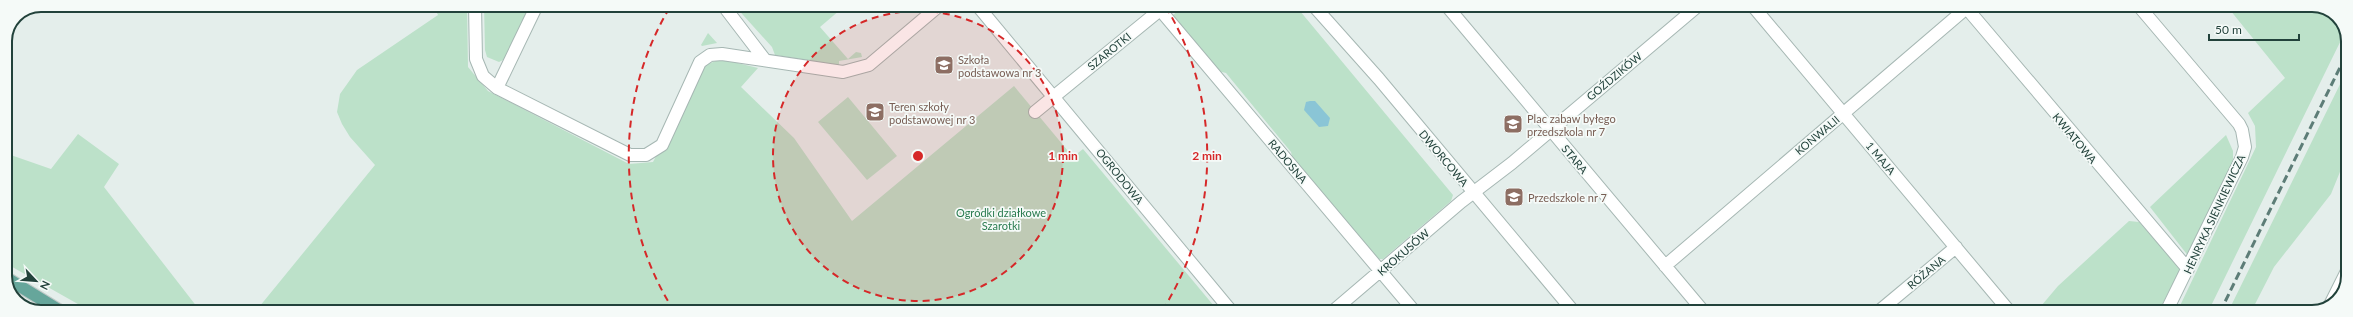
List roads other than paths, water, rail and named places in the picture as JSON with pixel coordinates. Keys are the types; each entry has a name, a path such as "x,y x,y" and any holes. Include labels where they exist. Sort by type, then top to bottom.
{"main road":[{"path":"13,281 51,305"}],"street":[{"path":"475,12 476,59 483,76 497,88 630,156 646,155 662,145 700,62 710,54 722,54 843,72 869,65 932,12"},
{"path":"497,88 534,12"},
{"path":"728,12 765,60"},
{"name":"OGRODOWA","path":"983,12 1226,305"},
{"name":"SZAROTKI","path":"1035,112 1155,12"},
{"name":"RADOSNA","path":"1165,12 1409,305"},
{"name":"DWORCOWA","path":"1319,12 1379,79 1568,305"},
{"name":"STARA","path":"1452,12 1698,305"},
{"name":"GOŹDZIKÓW","path":"1473,193 1551,130 1688,12"},
{"name":"1 MAJA","path":"1758,12 2004,305"},
{"name":"KONWALII","path":"1664,266 1960,12"},
{"name":"KWIATOWA","path":"1972,12 2188,269"},
{"name":"HENRYKA SIENKIEWICZA","path":"2144,12 2239,124 2244,137 2245,147 2242,158 2170,305"},
{"name":"KROKUSÓW","path":"1340,305 1473,193"},
{"name":"RÓŻANA","path":"1886,305 1956,247"}],"water":[{"path":"1315,101 1330,118 1328,126 1319,127 1304,110 1306,102"}],"railway":[{"path":"2223,305 2341,65"}],"place":[{"name":"Szkoła podstawowa nr 3","path":"944,65"},
{"name":"Teren szkoły podstawowej nr 3","path":"875,112"},
{"name":"Plac zabaw byłego przedszkola nr 7","path":"1513,124"},
{"name":"Przedszkole nr 7","path":"1514,197"}],"park label":[{"name":"Ogródki działkowe Szarotki","path":"1001,218"}]}
